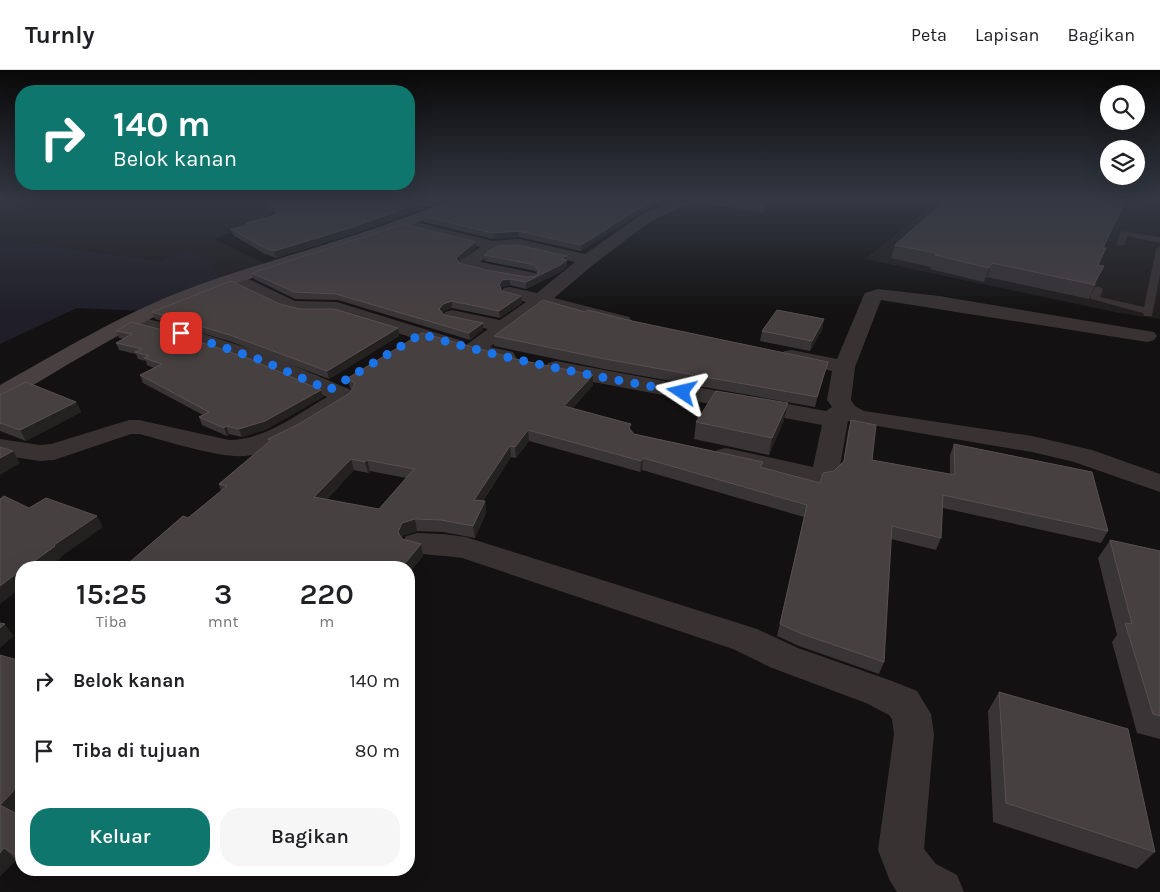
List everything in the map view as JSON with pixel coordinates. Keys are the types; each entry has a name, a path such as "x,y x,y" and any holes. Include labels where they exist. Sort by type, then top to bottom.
{"main road":[{"path":"0,395 132,321 191,294 360,237"}],"street":[{"path":"459,237 493,246 519,244 588,260"},
{"path":"579,287 588,260 619,237"},
{"path":"493,246 466,263 494,271 529,277"},
{"path":"234,279 289,305 302,308 337,308 473,350 604,378 1032,444 1083,456 1160,483"},
{"path":"473,350 540,300 579,287"},
{"path":"579,287 606,317"},
{"path":"510,292 642,325"},
{"path":"702,451 812,476 825,472 841,416 839,400 844,367 872,297 878,294 939,302 1147,336"},
{"path":"452,316 504,327"},
{"path":"0,447 40,453 54,452 130,427 139,427 229,448 246,448 282,434 342,399 343,396 261,360 181,333 132,321"},
{"path":"396,349 421,334"},
{"path":"774,352 844,367"},
{"path":"329,390 354,375"},
{"path":"417,543 443,544 466,548 745,639 785,658 879,692 903,703 911,714 914,734 901,850 906,866 916,879 931,889 940,892"}],"lane":[{"path":"1121,243 1123,237"},
{"path":"1146,237 1160,240"},
{"path":"1098,289 1095,297 1098,299 1148,312 1156,295 1160,249"}],"shaded area":[{"path":"219,237 214,239 266,264 222,280 185,249 160,261 0,238"},
{"path":"892,237 1160,237 1160,319 1119,313 865,259"},
{"path":"0,238 160,261 185,249 207,258 222,280 142,311 77,308 0,344"}],"building":[{"path":"246,237 319,237 274,251"},
{"path":"363,237 457,237 475,242 456,258 459,263 527,277 535,276 539,272 535,265 484,255 497,246 518,245 567,256 561,259 567,260 560,265 526,282 510,279 502,280 499,285 502,291 521,296 499,311 452,301 443,304 439,309 444,315 483,323 469,333 336,294 294,292 252,273"},
{"path":"547,237 593,237 581,245"},
{"path":"904,237 1108,237 1103,248 1106,248 1098,265 1104,266 1095,285 992,263 989,268 935,255 936,253 895,245"},
{"path":"231,281 280,304 300,309 334,309 398,328 327,371 230,335 152,312"},
{"path":"543,300 585,312 588,310 828,362 817,397 605,359 494,336"},
{"path":"777,310 824,319 812,341 762,331"},
{"path":"131,322 171,332 250,359 321,390 265,421 239,429 226,426 224,428 199,417 209,412 140,375 162,364 144,358 149,356 135,352 142,349 116,343 132,334 116,331"},
{"path":"422,333 520,360 593,375 564,406 631,424 629,428 634,434 763,462 760,467 820,483 823,473 834,471 844,461 851,420 876,425 872,460 955,475 954,444 1092,472 1108,531 943,495 941,538 892,526 884,662 802,634 780,624 807,505 643,458 641,461 528,430 515,447 510,446 474,500 485,501 473,526 441,520 415,519 402,523 398,532 402,539 421,544 407,561 131,561 183,516 188,518 227,486 219,484 271,440 268,439 297,425 350,393 355,384 348,378","holes":["351,459 365,462 367,460 414,469 379,509 314,497"]},
{"path":"26,382 76,402 20,430 0,423 0,395"},
{"path":"716,391 788,403 772,438 696,422"},
{"path":"0,447 13,451 0,458"},
{"path":"4,496 29,508 46,498 97,516 54,545 35,561 15,561 15,575 0,586 0,499"},
{"path":"1110,540 1160,551 1160,716 1153,714 1125,623 1132,624"},
{"path":"0,655 15,659 15,789 0,805"},
{"path":"999,692 1128,729 1155,852 1006,803"},
{"path":"0,805 15,813 15,854 4,848 0,853"}],"route":[{"path":"181,333 261,360 329,390 421,334 473,350 604,378 682,392"}]}
